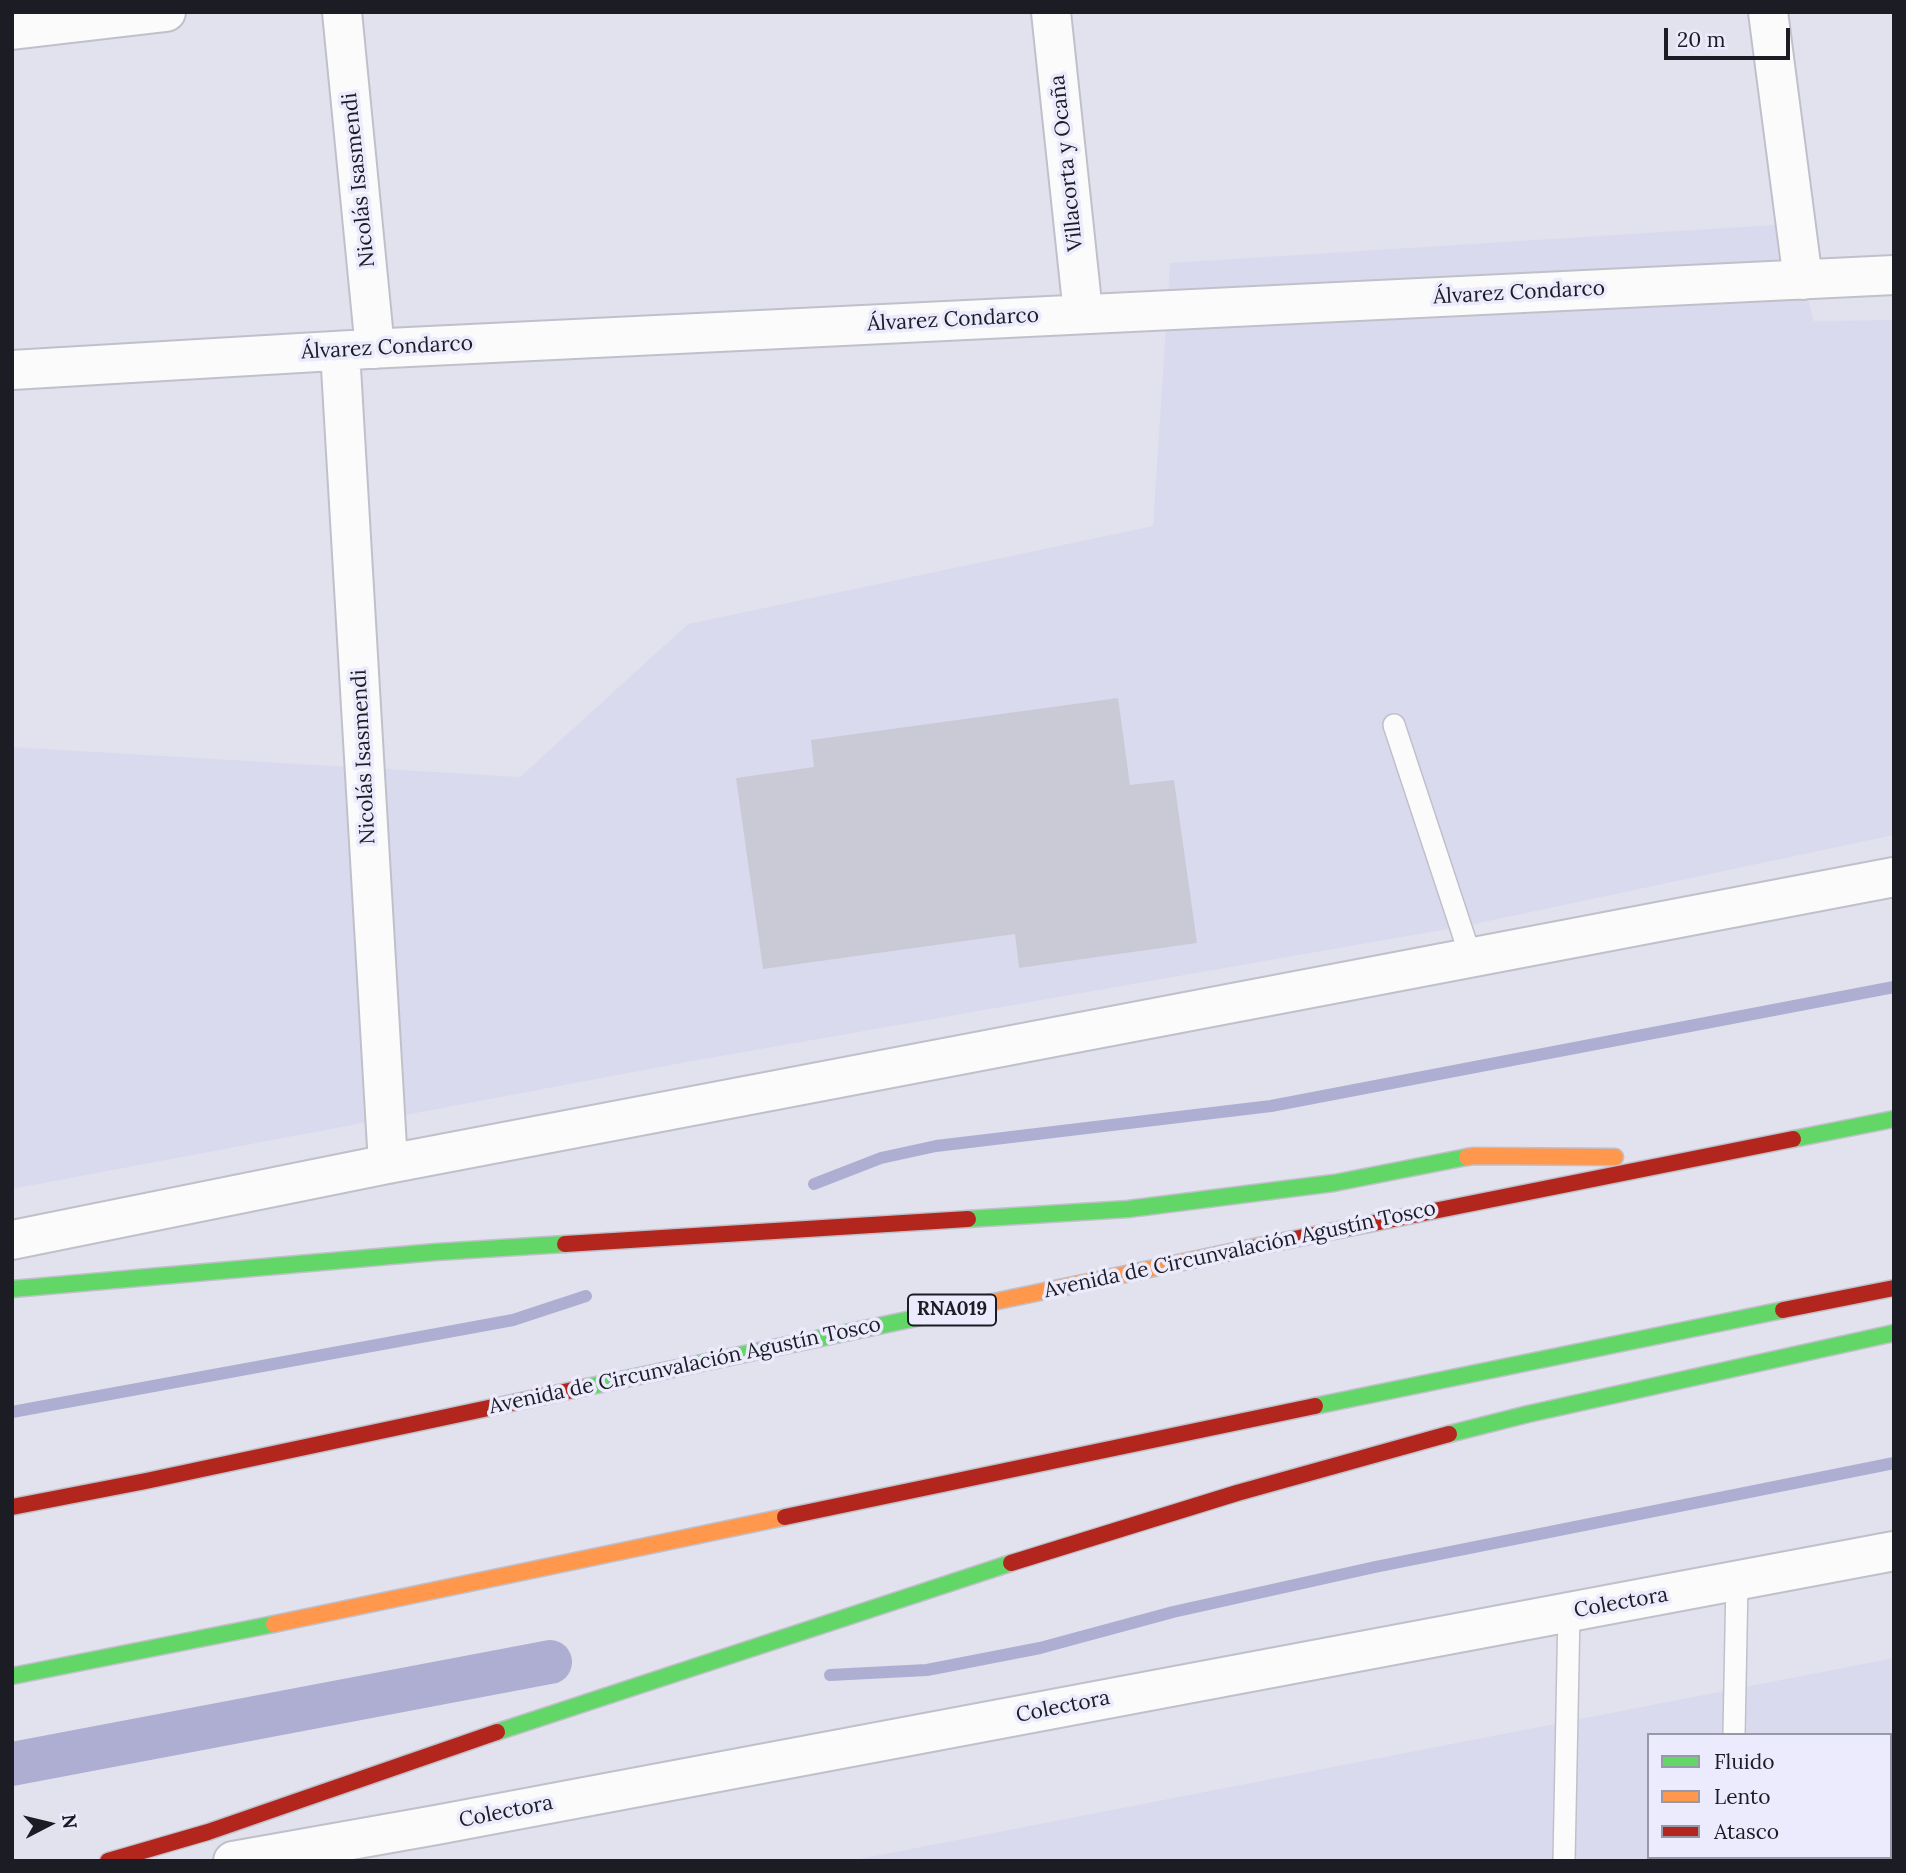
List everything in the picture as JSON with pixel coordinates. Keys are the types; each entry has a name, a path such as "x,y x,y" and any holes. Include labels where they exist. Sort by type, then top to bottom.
{"highway":[{"name":"Avenida de Circunvalación Agustín Tosco","path":"12,1507 807,1340 1894,1119"},
{"path":"12,1289 462,1251 1128,1209 1334,1183 1474,1156 1697,1157"},
{"path":"12,1676 1894,1288"},
{"path":"137,1858 562,1710 1041,1553 1237,1493 1528,1414 1894,1333"}],"street":[{"path":"12,30 101,16 166,12"},
{"name":"Nicolás Isasmendi","path":"342,12 358,350 387,1164"},
{"name":"Villacorta y Ocaña","path":"1051,12 1083,313"},
{"path":"1768,12 1803,280"},
{"name":"Álvarez Condarco","path":"12,370 1083,313 1894,275"},
{"path":"12,1240 387,1164 1894,877"},
{"name":"Colectora","path":"233,1861 1894,1551"}],"lane":[{"path":"1394,725 1471,958"},
{"path":"1734,1733 1737,1581"},
{"path":"1564,1861 1569,1612"}],"shaded area":[{"path":"1788,224 1814,321 1894,320 1894,835 1465,926 687,1062 12,1189 12,747 520,777 688,624 1153,526 1170,263"},
{"path":"1894,1658 1894,1861 849,1861"}],"building":[{"path":"1118,698 1130,785 1174,780 1197,943 1019,968 1015,934 763,969 736,778 814,767 811,740"}],"waterway":[{"path":"814,1184 881,1158 936,1146 1271,1106 1894,987"},
{"path":"12,1412 513,1320 586,1296"},
{"path":"830,1675 927,1670 1040,1648 1173,1612 1375,1567 1894,1463"},
{"path":"12,1764 550,1662"}],"traffic: fast":[{"path":"1793,1139 1894,1119"},
{"path":"968,1219 1128,1209 1334,1183 1467,1157"},
{"path":"12,1289 436,1252 565,1244"},
{"path":"587,1387 969,1307"},
{"path":"1315,1406 1783,1310"},
{"path":"1449,1434 1894,1333"},
{"path":"497,1732 1011,1563"},
{"path":"12,1676 274,1624"}],"traffic: slow":[{"path":"1467,1157 1615,1157"},
{"path":"969,1307 1259,1246"},
{"path":"274,1624 785,1517"}],"traffic: jam":[{"path":"1259,1246 1793,1139"},
{"path":"565,1244 968,1219"},
{"path":"1783,1310 1894,1288"},
{"path":"12,1507 587,1387"},
{"path":"785,1517 1315,1406"},
{"path":"1011,1563 1237,1493 1449,1434"},
{"path":"108,1861 208,1832 497,1732"}]}
